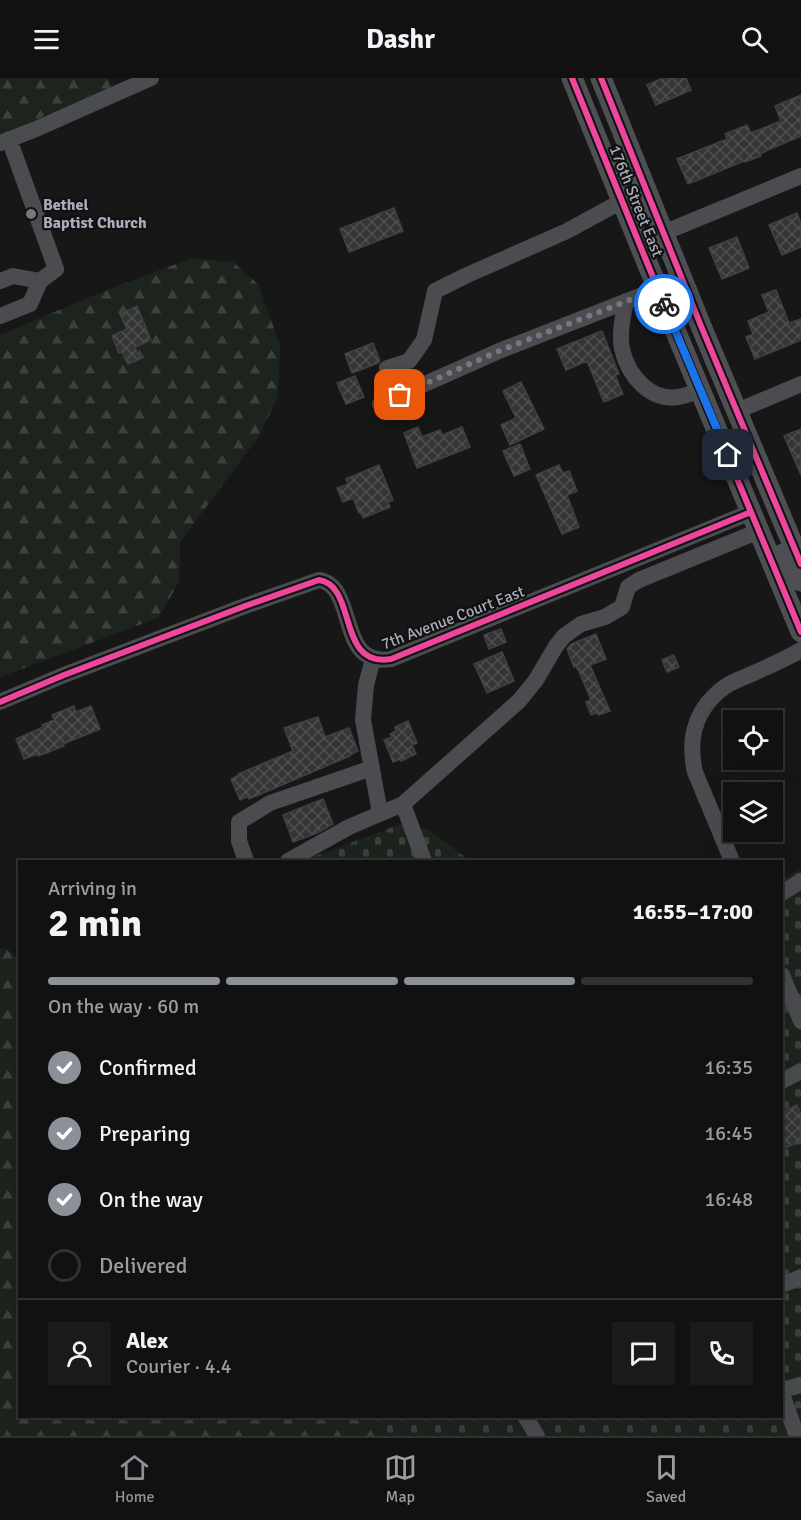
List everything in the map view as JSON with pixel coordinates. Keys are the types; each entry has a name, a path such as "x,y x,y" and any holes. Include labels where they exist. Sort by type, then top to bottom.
{"main road":[{"name":"176th Street East","path":"572,78 801,632"},
{"name":"176th Street East","path":"601,78 801,564"},
{"path":"735,473 759,493 793,577 801,581"}],"street":[{"path":"0,316 30,304 40,281 56,269 5,141 151,78"},
{"path":"663,233 801,176"},
{"path":"387,368 409,361 424,340 435,291 567,231 622,201"},
{"path":"0,281 13,276 40,281"},
{"path":"380,404 499,351 658,289"},
{"path":"626,302 621,332 622,348 635,377 649,391 667,397 679,397 701,390"},
{"path":"737,411 801,384"},
{"path":"290,860 349,826 403,804 519,701 536,680 564,636 581,624 604,617 622,606 628,587 755,521"},
{"name":"7th Avenue Court East","path":"0,702 64,675 319,580 325,581 337,592 361,651 381,661 402,656 755,521"},
{"path":"732,860 694,766 692,746 698,717 714,696 727,685 801,650"},
{"path":"373,659 364,693 363,720 380,813"},
{"path":"246,860 239,841 239,822 270,803 372,768"},
{"path":"403,804 424,860"},
{"path":"783,892 801,881"},
{"path":"783,977 801,1021"},
{"path":"783,1080 801,1071"},
{"path":"783,1285 801,1277"},
{"path":"783,1392 801,1384"},
{"path":"783,1395 797,1436"},
{"path":"526,1418 537,1436"}],"green space":[{"path":"0,78 109,78 112,87 0,135"},
{"path":"192,258 233,262 258,284 280,345 278,396 260,435 180,542 179,582 158,618 0,677 0,335 97,294"},
{"path":"401,824 429,830 469,860 305,860"},
{"path":"801,869 801,1436 378,1436 370,1418 783,1418 783,878"},
{"path":"5,948 18,958 18,1418 370,1418 378,1436 0,1436 0,949"}],"building":[{"path":"663,78 686,78 691,90 656,105 647,85"},
{"path":"801,95 801,136 760,154 761,156 688,184 677,159 727,139 725,134 747,125 751,133 781,121 775,106"},
{"path":"394,208 403,231 349,252 340,229"},
{"path":"797,213 801,224 801,247 782,255 769,225"},
{"path":"737,237 749,268 722,279 709,248"},
{"path":"776,290 789,323 801,319 801,340 755,359 746,337 753,334 748,321 769,312 762,295"},
{"path":"137,306 151,340 135,347 140,359 128,364 122,352 119,353 112,336 127,329 120,314"},
{"path":"602,331 619,374 615,375 623,394 604,402 587,361 566,370 557,349"},
{"path":"373,343 380,361 352,373 345,354"},
{"path":"355,376 364,397 346,404 337,383"},
{"path":"521,382 544,429 510,445 501,425 516,418 503,391"},
{"path":"418,427 422,437 440,430 442,435 462,427 470,447 417,468 404,433"},
{"path":"801,429 801,475 784,436"},
{"path":"520,444 530,469 514,476 503,451"},
{"path":"379,465 393,500 388,502 390,507 363,518 353,498 343,502 337,488 348,484 346,479"},
{"path":"559,465 563,473 569,471 577,491 567,495 579,527 562,534 536,475"},
{"path":"501,629 506,642 489,649 484,635"},
{"path":"596,634 606,659 590,665 610,711 591,715 586,702 591,700 567,649 571,644"},
{"path":"502,652 514,681 487,693 474,664"},
{"path":"674,655 679,667 667,672 662,660"},
{"path":"74,706 76,712 91,706 100,729 63,744 64,746 24,759 16,739 54,720 52,715"},
{"path":"318,717 325,737 349,728 358,751 249,799 248,796 240,800 231,779 293,751 284,728"},
{"path":"408,721 417,743 412,745 416,754 393,762 384,740 392,737 390,734 396,731 395,727"},
{"path":"323,799 333,824 293,842 283,815"},
{"path":"797,1105 801,1114 801,1141 783,1149 783,1112"}],"cycle path":[{"path":"572,78 801,632"},
{"path":"601,78 701,326 801,564"},
{"path":"0,702 64,675 319,580 331,585 339,596 354,640 362,651 374,658 391,659 751,512"}],"way so far":[{"path":"400,395 499,351 658,289 664,304"}],"place":[{"name":"Bethel Baptist Church","path":"31,214"}],"route":[{"path":"664,304 728,455"}]}
